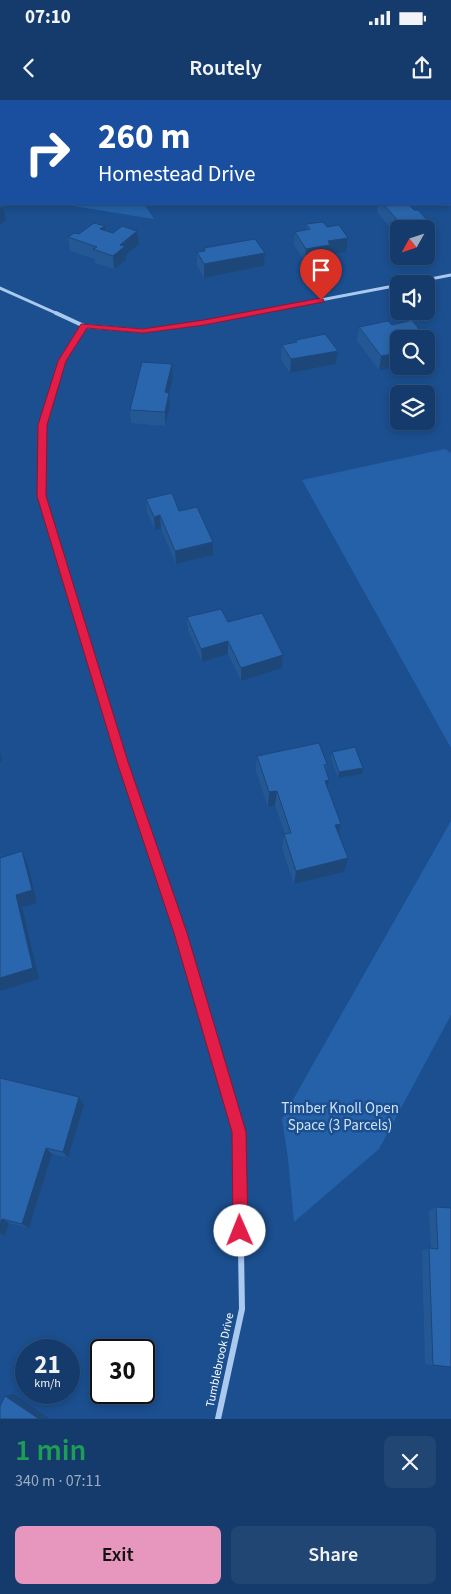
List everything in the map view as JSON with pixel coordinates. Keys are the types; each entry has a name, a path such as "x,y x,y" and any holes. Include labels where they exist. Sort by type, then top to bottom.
{"street":[{"path":"435,278 451,275"},
{"path":"0,288 84,326 143,331 204,323 390,287"},
{"name":"Tumblebrook Drive","path":"84,326 62,361 42,425 41,496 122,762 180,933 239,1132 242,1309 218,1419"}],"green space":[{"path":"66,205 145,205 154,219"},
{"path":"445,449 451,453 451,748 302,480"},
{"name":"Timber Knoll Open Space (3 Parcels)","path":"451,821 451,1015 379,1149 294,1222 282,1119"}],"building":[{"path":"384,205 409,205 414,210 418,210 427,220 397,220"},
{"path":"323,222 327,227 339,225 348,238 328,241 330,245 306,249 295,232 310,229 306,224"},
{"path":"94,223 105,226 100,229 113,233 122,226 137,231 120,245 125,246 113,256 93,249 97,247 68,237 74,233 79,234"},
{"path":"255,239 265,253 204,264 197,252 205,251 204,248"},
{"path":"412,320 420,330 390,330 390,354 381,356 359,327 388,321 392,325"},
{"path":"325,334 338,351 291,359 282,345 297,342 296,340"},
{"path":"142,362 172,364 165,392 169,393 165,412 130,410"},
{"path":"172,493 179,511 197,507 213,542 175,551 160,515 154,517 146,499"},
{"path":"221,609 228,622 262,613 283,655 241,668 228,641 201,649 187,617"},
{"path":"319,743 327,764 324,765 329,780 325,781 341,824 335,825 348,858 296,871 284,834 291,833 277,791 269,792 257,756"},
{"path":"355,747 363,768 339,772 332,752"},
{"path":"22,851 32,890 16,895 33,968 0,978 0,858"},
{"path":"0,1078 79,1097 63,1152 46,1148 22,1224 2,1219 0,1224"},
{"path":"436,1207 451,1208 451,1367 433,1365 429,1248 438,1249"},
{"path":"5,1396 39,1419 0,1419 0,1406"}],"route":[{"path":"240,1231 239,1132 180,933 122,762 41,496 42,425 62,361 84,326 143,331 204,323 321,300"}]}
